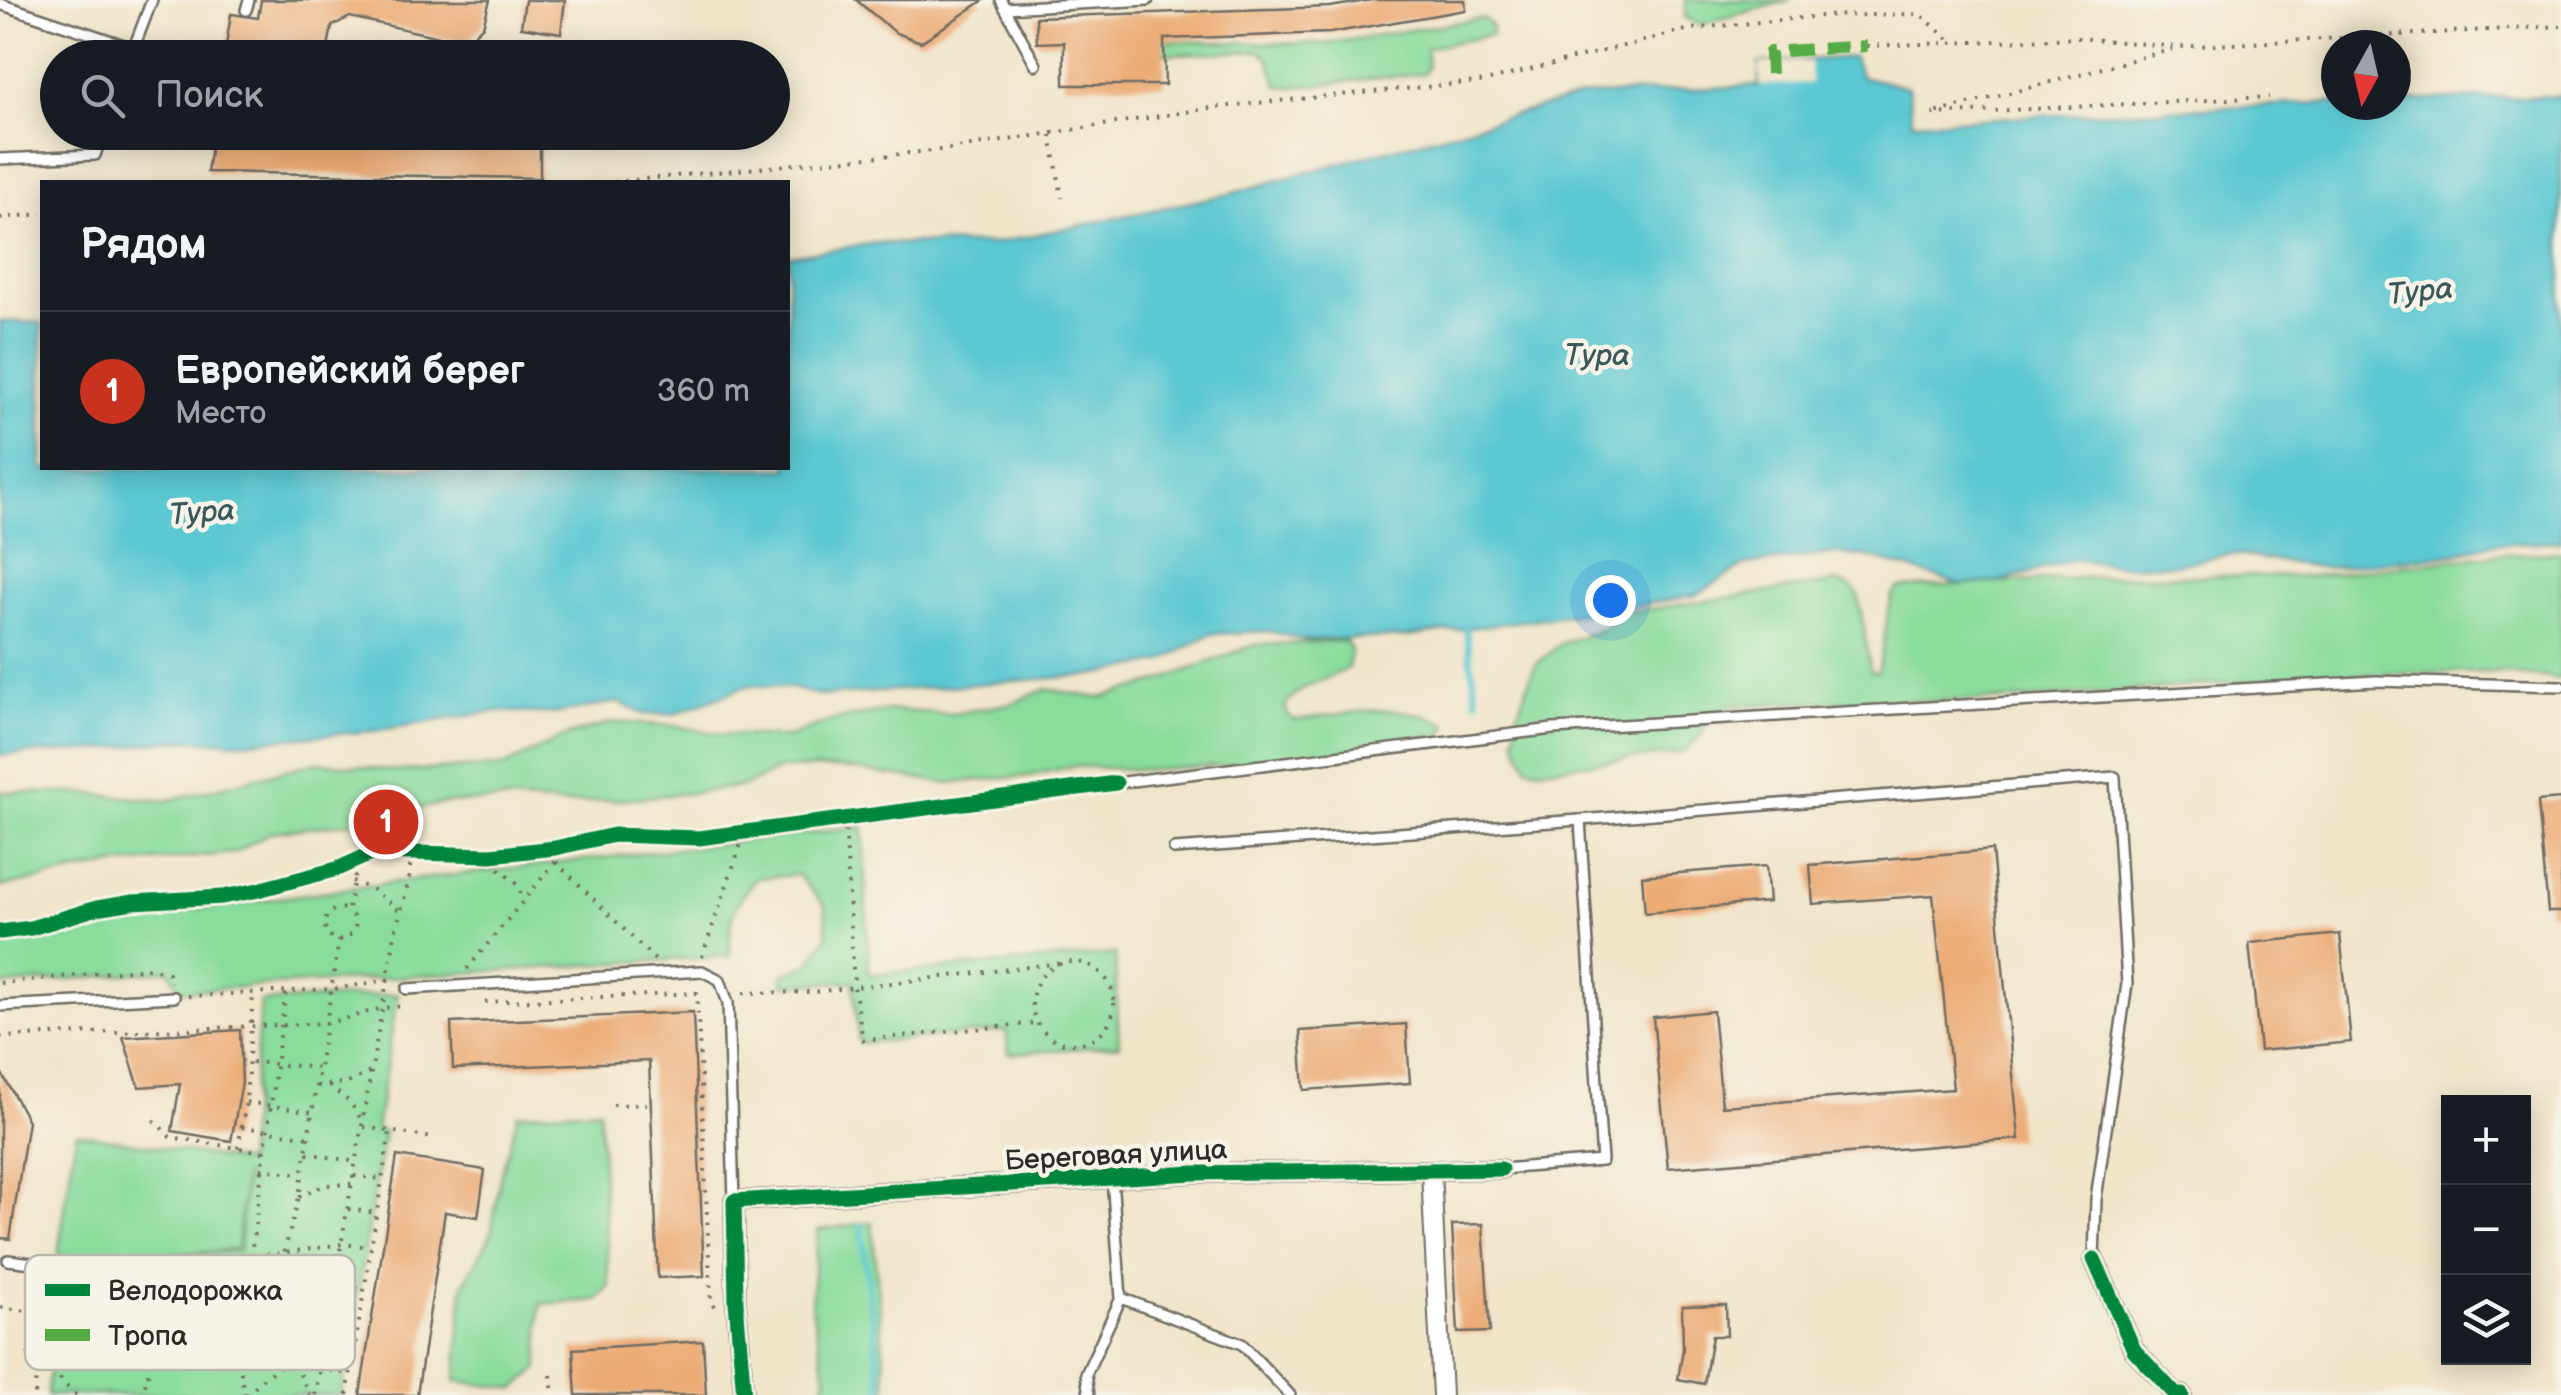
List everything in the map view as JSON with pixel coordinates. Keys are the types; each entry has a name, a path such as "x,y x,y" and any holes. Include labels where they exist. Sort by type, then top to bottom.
{"street":[{"name":"Береговая улица","path":"734,1200 1192,1173 1501,1169"},
{"path":"1431,1171 1442,1395"},
{"path":"734,1200 736,1302 744,1395"},
{"path":"2094,1258 2134,1350 2179,1395"}],"lane":[{"path":"136,40 152,0"},
{"path":"1036,65 1003,4 1148,0"},
{"path":"0,4 96,40"},
{"path":"0,159 95,155 97,150"},
{"path":"1116,783 1553,730 2376,681 2561,686"},
{"path":"1174,849 2115,777 2127,984 2096,1199 2094,1258"},
{"path":"1501,1169 1602,1161 1580,820"},
{"path":"407,989 702,971 720,980 728,1003 734,1200"},
{"path":"0,1006 174,997"},
{"path":"1089,1395 1086,1374 1121,1298 1112,1178"},
{"path":"8,1260 25,1262"},
{"path":"1121,1298 1242,1344 1290,1395"}],"path":[{"path":"634,180 951,149 1217,107 1486,81 1690,29 1821,16 1920,14 1953,42"},
{"path":"1866,46 2078,38 2178,47 2561,26"},
{"path":"2178,47 1932,114 2269,96"},
{"path":"1051,134 1062,198"},
{"path":"0,218 40,214"},
{"path":"864,817 837,820 863,1040 1037,1023"},
{"path":"340,1255 386,982 401,911 409,892 412,855 408,836 395,827 374,824 364,832 348,910"},
{"path":"702,956 738,833 762,829"},
{"path":"463,985 465,971 523,901 550,853 572,844"},
{"path":"336,869 376,852"},
{"path":"394,852 431,855"},
{"path":"475,855 507,853"},
{"path":"550,853 655,958 659,995"},
{"path":"475,855 518,885 523,901"},
{"path":"352,881 373,890 401,911"},
{"path":"336,908 348,910 355,918 356,928 350,937 340,940 329,936 324,925 327,915 336,908"},
{"path":"284,1253 310,1138 340,940"},
{"path":"1062,964 1088,965 1109,984 1113,1010 1108,1024 1087,1042 1061,1042 1049,1037 1037,1023 1032,1003 1034,990 1050,969 1062,964"},
{"path":"0,983 150,968 168,973 174,997 334,989 386,982 402,975"},
{"path":"286,992 251,1255 342,1244 371,1247"},
{"path":"238,1148 246,1102 245,1062 253,993"},
{"path":"482,1002 697,993 711,1302 723,1314"},
{"path":"0,1037 328,1022 383,1008 411,1006"},
{"path":"245,1062 320,1068"},
{"path":"317,1086 350,1082 372,1070"},
{"path":"329,1086 350,1102 363,1125 433,1138"},
{"path":"246,1102 314,1112"},
{"path":"613,1105 651,1104"},
{"path":"154,1120 170,1137 263,1152"},
{"path":"242,1127 310,1138"},
{"path":"355,1344 390,1131"},
{"path":"307,1153 356,1162"},
{"path":"261,1169 303,1174"},
{"path":"354,1176 382,1180"},
{"path":"299,1196 326,1185 352,1184"},
{"path":"348,1209 377,1213"},
{"path":"355,1287 364,1288"},
{"path":"34,1395 36,1370"},
{"path":"58,1370 61,1381 76,1395"},
{"path":"142,1395 149,1370"},
{"path":"241,1370 245,1395"},
{"path":"245,1395 274,1370"},
{"path":"298,1370 313,1395"},
{"path":"313,1395 320,1370 350,1374"},
{"path":"347,1395 351,1370"},
{"path":"551,1376 554,1395"}],"green space":[{"path":"1685,0 1791,0 1699,25 1685,17"},
{"path":"1483,18 1492,27 1492,35 1426,48 1428,66 1424,73 1295,87 1278,86 1269,60 1261,51 1170,54 1153,49 1155,41 1324,44"},
{"path":"2561,552 2561,679 2496,672 2326,675 2014,700 1728,706 1711,715 1700,737 1682,753 1539,769 1527,766 1515,740 1517,715 1535,665 1562,643 1601,630 1622,613 1837,582 1858,594 1871,672 1878,672 1892,596 1899,588 2120,576 2311,576 2501,554"},
{"path":"1346,641 1351,650 1348,668 1298,692 1285,706 1288,715 1294,720 1372,711 1410,712 1448,725 1444,733 1365,749 1227,765 1145,770 1073,766 1029,776 946,783 842,768 780,769 744,786 691,793 565,804 507,800 446,803 342,824 271,832 235,853 114,865 0,887 0,792 80,793 166,801 317,762 399,771 505,766 565,736 615,722 788,737 834,720 891,710 952,714 1013,703 1046,689 1100,698 1154,683 1254,645"},
{"path":"863,827 869,975 1115,954 1119,1045 1009,1054 1006,1031 859,1043 853,981 783,985 783,974 809,964 827,937 825,906 798,875 757,878 748,887 733,913 730,956 180,991 169,970 0,986 0,936 396,882"},
{"path":"398,994 376,1129 384,1132 355,1309 355,1255 193,1255 239,1251 245,1173 237,1249 168,1255 58,1254 76,1133 246,1162 261,1002"},
{"path":"599,1109 609,1286 597,1300 540,1304 539,1368 515,1389 456,1381 463,1285 491,1235 500,1179 518,1114"},
{"path":"872,1222 887,1395 823,1395 826,1375 811,1305 818,1230"},
{"path":"50,1370 345,1370 341,1395 47,1395"}],"water":[{"name":"Тура","path":"1854,57 1860,76 1908,87 1912,122 2321,103 2321,120 2411,120 2411,101 2561,96 2561,541 2492,544 2455,554 2326,568 2231,554 2177,564 2124,566 2074,559 2004,581 1962,585 1873,558 1836,553 1745,565 1696,595 1405,637 1305,640 1268,631 1210,634 1161,662 1093,675 822,696 791,688 749,685 674,714 644,714 617,702 554,714 498,711 373,731 240,742 174,740 100,750 0,755 0,321 40,323 40,470 790,470 790,256 876,243 992,244 1229,194 1583,96 1759,85 1759,63"}],"pier":[{"path":"1810,61 1811,83 1760,85 1759,63"}],"building":[{"path":"261,0 490,0 483,26 468,40 452,40 350,17 332,26 329,40 227,40 231,14 258,18"},
{"path":"525,0 565,0 561,33 521,27"},
{"path":"856,0 984,0 921,42 896,33"},
{"path":"1372,0 1465,0 1466,10 1330,33 1164,39 1165,85 1064,85 1064,42 1037,43 1036,17 1330,7"},
{"path":"210,150 540,150 540,178 207,172"},
{"path":"2561,799 2561,912 2548,912 2538,801"},
{"path":"1992,850 2019,1139 1668,1168 1653,1017 1713,1011 1722,1106 1953,1089 1933,895 1813,904 1810,865"},
{"path":"1766,866 1769,902 1645,913 1642,876"},
{"path":"2340,934 2351,1042 2260,1051 2249,943"},
{"path":"693,1012 704,1276 658,1278 649,1061 453,1069 451,1023"},
{"path":"1406,1024 1410,1083 1304,1090 1300,1031"},
{"path":"240,1030 242,1083 231,1141 172,1131 180,1084 139,1087 123,1037"},
{"path":"0,1070 28,1121 10,1239 0,1238"},
{"path":"397,1156 485,1170 478,1217 445,1212 417,1395 360,1395"},
{"path":"1483,1224 1490,1332 1458,1333 1452,1225"},
{"path":"1726,1305 1727,1336 1712,1336 1704,1384 1678,1379 1683,1349 1682,1306"},
{"path":"703,1341 706,1395 576,1395 573,1349"}],"waterway":[{"path":"1466,630 1477,700"},
{"path":"861,1225 882,1395"}],"marked path":[{"path":"1771,74 1770,52 1867,46"}],"cycle path":[{"path":"0,932 133,902 222,897 254,891 337,869 375,852 491,855 555,848 614,835 699,838 1116,783"},
{"path":"744,1395 736,1302 734,1201 1193,1173 1501,1169"},
{"path":"2094,1259 2134,1350 2176,1395 2182,1395"}],"place":[{"name":"Европейский берег","path":"386,822"}]}
